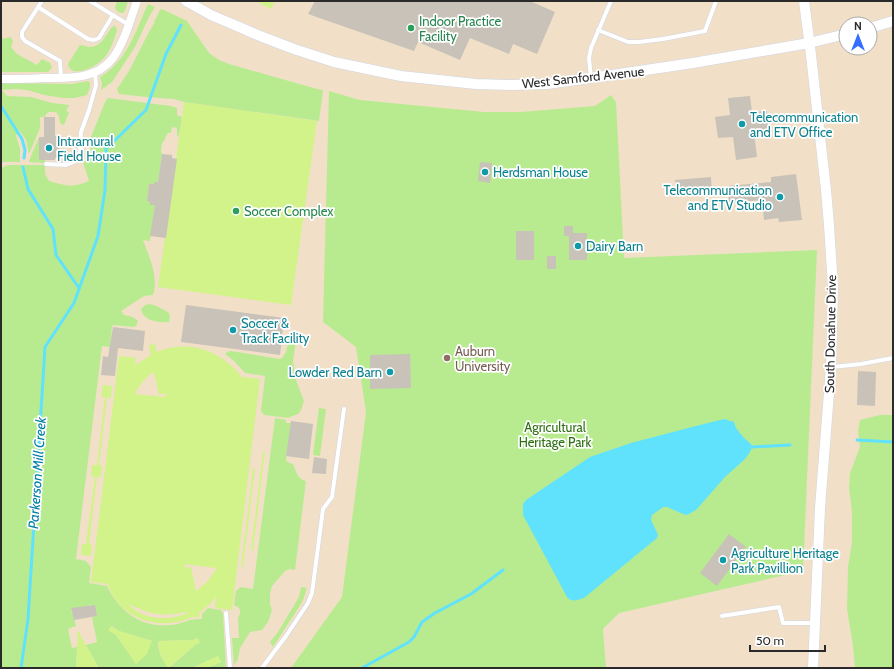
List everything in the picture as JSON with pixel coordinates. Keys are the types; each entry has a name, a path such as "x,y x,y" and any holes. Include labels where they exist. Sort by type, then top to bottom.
{"street":[{"path":"1,79 75,78 88,75 99,70 112,58 125,36 137,1"},
{"name":"West Samford Avenue","path":"186,1 211,15 260,36 334,62 401,76 476,84 548,84 693,63 810,43 838,36"},
{"name":"South Donahue Drive","path":"804,1 819,120 829,225 832,287 831,367 820,508 813,668"},
{"path":"878,26 893,21"}],"lane":[{"path":"42,1 22,32 22,37 25,42 60,61 61,78"},
{"path":"90,1 129,25"},
{"path":"591,78 589,58 591,48 611,1"},
{"path":"598,30 628,42 657,40 705,31 716,1"},
{"path":"38,7 88,39 94,40 100,38 113,15"},
{"path":"46,164 66,165 79,160 81,132 96,85 95,72"},
{"path":"831,367 862,364 893,358"},
{"path":"262,668 286,636 308,603 312,593 323,508 332,497 344,410"},
{"path":"722,616 779,607 783,623 815,623"},
{"path":"226,613 230,668"}],"shaded area":[{"name":"Auburn University","path":"1,1 893,1 893,668 1,668"}],"green space":[{"path":"117,1 128,1 123,13 118,12 115,8"},
{"path":"255,1 275,1 271,9"},
{"path":"148,4 155,7 135,47 112,82 101,90 102,83 100,77 110,70 130,45"},
{"path":"162,9 187,21 209,53 219,60 323,90 319,121 184,102 174,99 119,94 117,89 129,71 160,10"},
{"path":"114,26 117,30 109,52 101,61 85,70 74,71 70,69 68,64 80,45 90,47 97,45"},
{"path":"1,36 3,39 10,37 12,39 13,41 11,47 17,54 37,65 42,59 50,63 52,67 48,72 1,72"},
{"path":"88,81 90,83 90,87 87,95 75,98 44,95 27,90 2,90 7,96 31,97 52,103 69,105 66,111 69,112 64,125 60,123 59,116 56,112 48,112 44,117 40,117 40,128 29,154 26,140 19,130 16,136 20,149 20,162 1,162 1,83 72,84"},
{"name":"Agricultural Heritage Park","path":"329,91 360,100 484,112 521,112 595,106 611,95 616,102 624,258 817,250 803,571 619,613 603,629 606,668 291,668 342,597 366,412 356,347 323,322"},
{"path":"108,98 171,106 177,108 177,115 182,117 179,136 177,135 177,128 172,127 171,133 168,133 162,143 158,182 149,184 147,201 150,202 150,205 155,205 150,241 143,240 154,274 155,288 153,295 144,296 121,311 124,315 132,317 138,321 136,326 113,325 110,347 102,346 76,559 86,561 91,567 89,583 107,586 119,605 135,618 145,622 155,625 178,624 202,619 202,614 208,608 221,610 223,614 226,668 207,668 221,662 218,656 192,668 169,668 99,668 86,645 97,642 92,617 97,616 94,605 71,609 76,626 68,629 72,648 77,647 76,668 1,668 1,168 8,165 45,165 45,174 49,181 69,186 78,185 89,181 83,162 90,159 91,137","holes":["112,626 119,631 152,641 136,664 116,635 109,630","198,638 195,645 169,668 162,659 158,641 193,640"]},
{"name":"Soccer Complex","path":"184,102 317,121 291,305 158,287"},
{"path":"39,137 39,160 45,160 45,163 29,162 29,161"},
{"path":"149,304 159,307 169,313 169,322 148,319 142,313 141,309 145,305"},
{"path":"289,339 296,340 293,361 296,380 304,401 298,414 289,418 264,415 261,411 265,376 245,373 225,354 231,351 280,359 286,352"},
{"path":"155,344 157,352 169,348 182,347 193,347 205,350 226,361 244,379 244,377 260,379 232,610 215,608 216,597 199,613 200,617 194,618 194,616 185,620 166,623 156,623 138,618 122,607 113,596 107,583 91,582 119,356 136,358 135,365 151,355 149,345","holes":["154,372 159,395 165,393 166,397 135,394 148,376","184,564 217,568 207,582 196,591 191,567 186,568","128,604 157,614 189,612 174,617 157,618 134,609"]},
{"path":"103,385 112,386 111,398 107,398 99,465 102,466 101,477 97,477 89,544 92,545 91,556 81,555 82,544 86,544 95,477 91,476 92,465 97,465 105,397 101,397"},
{"path":"319,408 326,409 320,456 313,455"},
{"path":"880,415 893,415 893,668 855,668 847,609 848,567 852,542 852,512 849,488 850,473 860,447 858,431 860,420"},
{"path":"275,418 286,420 286,423 291,423 286,460 293,464 299,477 306,481 295,570 290,569 285,571 272,586 270,604 272,610 268,622 262,630 250,632 240,648 238,659 234,665 232,638 239,638 238,618 240,614 239,608 234,605 236,591 241,587 253,589"},
{"path":"263,452 265,452 253,551 251,550"},
{"path":"253,468 255,469 243,567 241,567"},
{"path":"301,587 307,588 303,600 273,647 270,642 278,632 299,597"},
{"path":"111,626 119,631 152,641 147,654 136,664 116,635 108,630"},
{"path":"78,632 80,632 80,635 99,668 76,668"},
{"path":"198,638 200,643 195,645 168,668 161,655 158,641 193,640"},
{"path":"218,656 221,662 207,668 192,668"}],"water":[{"path":"724,419 734,422 736,428 751,444 752,447 750,452 745,459 725,477 696,510 687,515 667,507 663,507 652,515 651,520 658,535 657,538 584,598 575,600 569,599 523,515 523,504 526,500 590,457 631,443"}],"building":[{"name":"Indoor Practice Facility","path":"315,1 530,1 555,12 537,54 513,44 509,54 470,38 460,60 418,42 414,51 308,14"},
{"name":"Telecommunication and ETV Office","path":"750,96 752,112 767,111 769,132 754,133 757,157 736,160 733,137 718,138 715,117 730,115 728,98"},
{"name":"Intramural Field House","path":"44,117 55,117 55,136 59,136 60,158 55,158 55,160 39,160 39,137 44,137"},
{"path":"162,154 172,155 172,158 177,159 166,238 150,236 155,205 150,205 150,202 147,201 149,184 158,182"},
{"name":"Herdsman House","path":"480,162 492,163 490,183 478,181"},
{"name":"Telecommunication and ETV Studio","path":"796,174 802,220 779,222 778,218 764,220 762,200 729,203 727,186 771,182 771,177"},
{"path":"711,177 712,192 676,194 675,180"},
{"path":"564,226 573,226 573,233 587,233 587,260 569,260 569,236 564,236"},
{"path":"516,231 534,231 534,260 516,260"},
{"path":"547,256 556,256 556,269 547,269"},
{"name":"Soccer & Track Facility","path":"186,305 284,318 280,355 181,342"},
{"path":"113,327 145,331 143,351 118,348 115,376 101,375 103,356 108,357"},
{"name":"Lowder Red Barn","path":"410,354 411,388 370,389 370,355"},
{"path":"858,371 876,372 875,406 857,405"},
{"path":"291,421 313,424 309,459 286,456"},
{"path":"314,457 327,459 326,474 312,473"},
{"name":"Agriculture Heritage Park Pavillion","path":"729,534 746,547 717,586 700,573"},
{"path":"95,605 97,616 74,620 71,608"}],"waterway":[{"name":"Parkerson Mill Creek","path":"21,668 28,619 45,347 74,303 98,236 105,190 106,149 146,110 166,54 181,25"},
{"name":"Parkerson Mill Creek","path":"1,106 22,139 25,150 24,158"},
{"name":"Parkerson Mill Creek","path":"23,167 28,189 53,229 56,255 79,288"},
{"path":"857,440 893,442"},
{"path":"752,447 790,445"},
{"path":"362,668 409,642 414,637 422,622 435,613 471,594 503,570"}],"place":[{"name":"Indoor Practice Facility","path":"411,28"},
{"name":"Telecommunication and ETV Office","path":"742,124"},
{"name":"Intramural Field House","path":"49,148"},
{"name":"Herdsman House","path":"485,172"},
{"name":"Telecommunication and ETV Studio","path":"780,197"},
{"name":"Soccer Complex","path":"236,211"},
{"name":"Dairy Barn","path":"578,246"},
{"name":"Soccer & Track Facility","path":"233,330"},
{"name":"Auburn University","path":"447,358"},
{"name":"Lowder Red Barn","path":"390,372"},
{"name":"Agriculture Heritage Park Pavillion","path":"723,560"}]}
